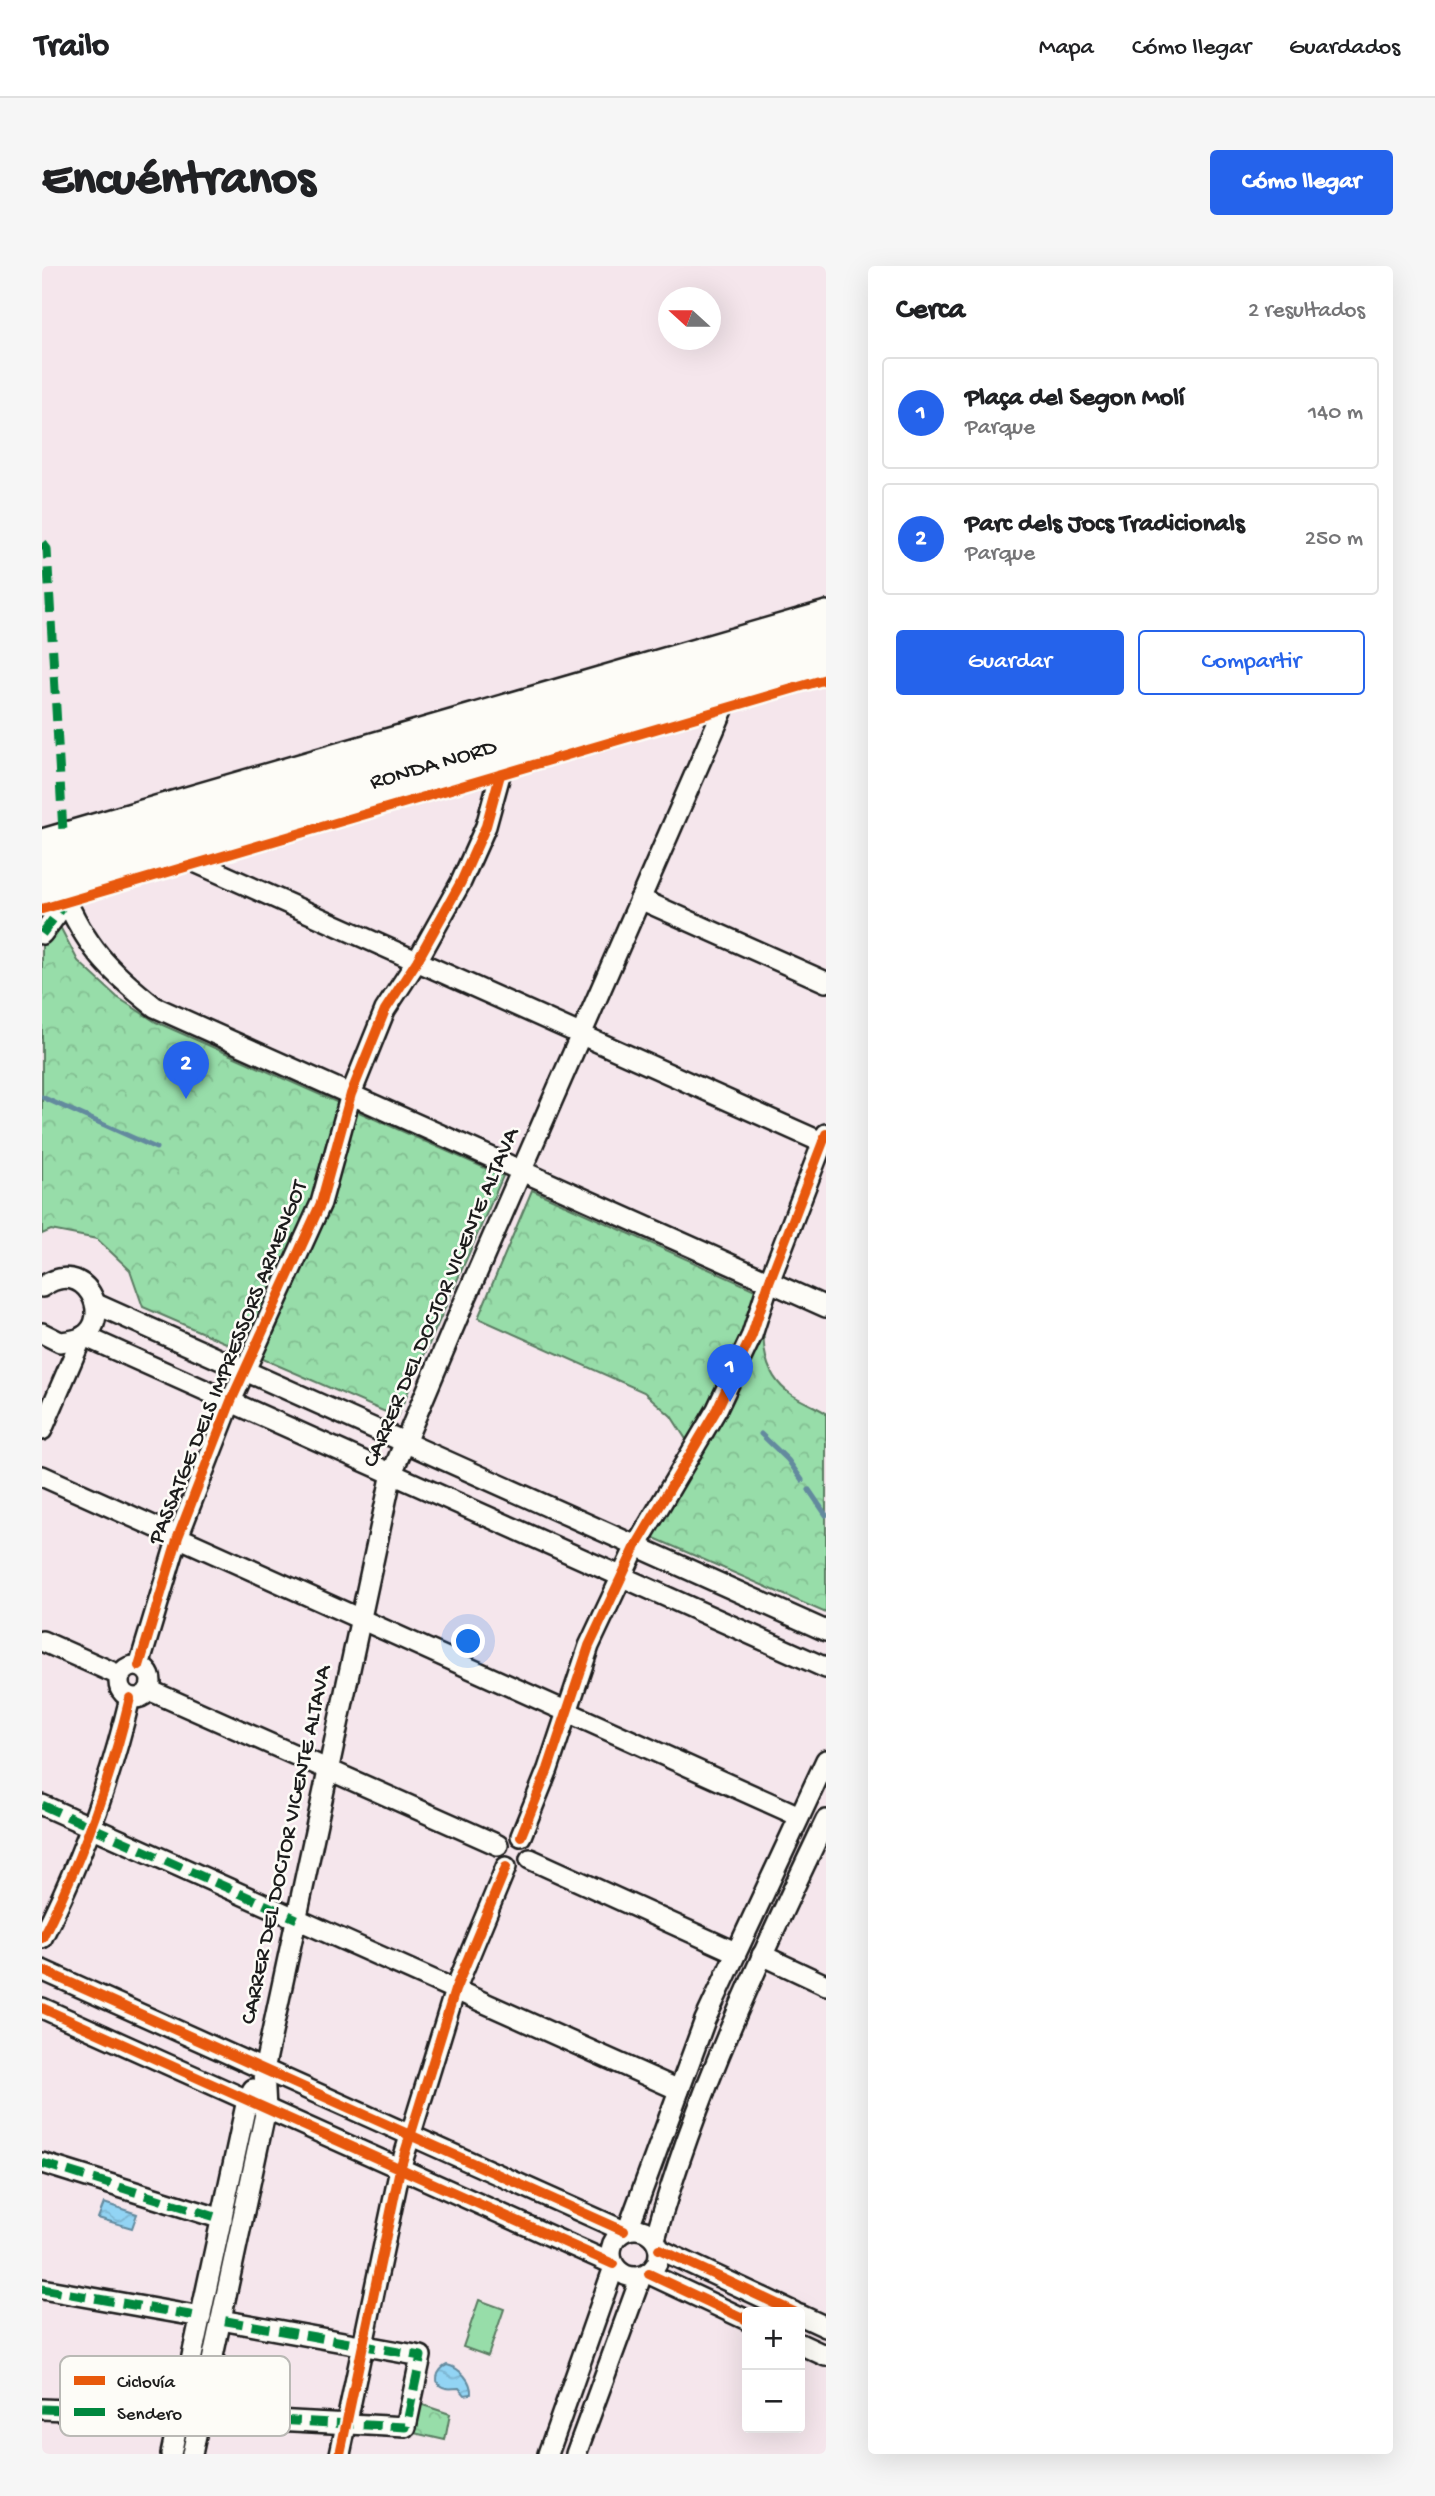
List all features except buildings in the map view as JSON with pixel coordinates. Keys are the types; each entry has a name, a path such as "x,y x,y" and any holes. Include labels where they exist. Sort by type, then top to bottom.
{"main road":[{"name":"RONDA NORD","path":"42,856 826,627"},
{"name":"RONDA NORD","path":"57,891 826,650"}],"street":[{"name":"RONDA NORD","path":"42,839 826,611"},
{"name":"RONDA NORD","path":"42,898 57,891 193,854 826,668"},
{"name":"CARRER DEL DOCTOR VICENTE ALTAVA","path":"214,2356 267,2109 264,2070 393,1474 729,696"},
{"name":"PASSATGE DELS IMPRESSORS ARMENGOT","path":"139,1666 178,1537 244,1370 321,1203 351,1094 385,1010 417,961 461,882 486,827 500,775"},
{"path":"193,854 197,863 825,1140 769,1282 752,1335 718,1409 636,1546 589,1646 548,1769 521,1836"},
{"path":"42,934 57,891"},
{"path":"57,891 88,943 120,980 155,1007 826,1307"},
{"path":"640,899 826,982"},
{"path":"42,1287 53,1279 71,1278 88,1287 96,1304 95,1322 83,1337 42,1430"},
{"path":"96,1304 826,1631"},
{"path":"42,1333 60,1342 83,1337 826,1668"},
{"path":"42,1476 799,1816"},
{"path":"42,1641 119,1675"},
{"path":"139,1666 150,1675 149,1690 142,1698 130,1698 119,1689 119,1675 128,1667 139,1666"},
{"path":"149,1690 498,1845"},
{"path":"42,1938 91,1828 117,1754 130,1698"},
{"path":"548,2454 613,2266 611,2245 626,2230 705,2020 826,1760"},
{"path":"42,1805 679,2090"},
{"path":"576,2454 645,2275 657,2263 657,2244 665,2204 729,2029 761,1955 826,1820"},
{"path":"507,1836 521,1836 530,1844 530,1859 518,1868 506,1867 498,1856 498,1845 507,1836"},
{"path":"530,1859 735,1952"},
{"path":"340,2454 400,2169 455,1990 506,1867"},
{"path":"761,1955 826,1985"},
{"path":"42,1970 626,2230 643,2230 657,2244 784,2307"},
{"path":"42,2008 613,2266 626,2277 645,2275 742,2318"},
{"name":"CARRER DEL DOCTOR VICENTE ALTAVA","path":"192,2356 247,2100 264,2070"},
{"path":"42,2163 222,2219"},
{"path":"42,2289 201,2317"},
{"path":"805,2317 826,2327"},
{"path":"221,2320 421,2356 406,2427 290,2421"},
{"path":"805,2346 826,2356"},
{"path":"42,2409 60,2410"},
{"name":"CARRER DEL DOCTOR VICENTE ALTAVA","path":"171,2454 175,2436"},
{"name":"CARRER DEL DOCTOR VICENTE ALTAVA","path":"192,2454 196,2436"}],"green space":[{"path":"56,919 78,961 117,997 156,1022 503,1176 397,1417 143,1307 130,1270 97,1239 51,1230 42,1234 42,924"},
{"path":"532,1190 771,1297 764,1337 773,1375 792,1395 826,1413 826,1613 638,1531 689,1444 671,1416 644,1392 478,1318"},
{"path":"479,2300 504,2309 488,2356 463,2347"},
{"path":"420,2404 450,2414 445,2440 414,2433"}],"water":[{"path":"104,2203 137,2214 132,2228 98,2218"},
{"path":"447,2365 464,2376 470,2384 471,2394 465,2395 459,2388 446,2388 438,2384 438,2373"}],"waterway":[{"path":"42,1097 156,1148"},
{"path":"761,1434 788,1460 802,1480"},
{"path":"809,1490 826,1515"}],"marked path":[{"path":"42,543 47,549 63,832"},
{"path":"42,934 65,903"},
{"path":"42,1805 297,1919"},
{"path":"42,2163 222,2219"},
{"path":"42,2289 201,2317"},
{"path":"221,2320 421,2356 406,2427 290,2421"},
{"path":"42,2409 60,2410"}],"cycle path":[{"path":"42,909 826,679"},
{"path":"139,1666 178,1537 231,1401 321,1203 351,1094 385,1010 417,961 461,882 486,826 500,775"},
{"path":"521,1836 548,1769 589,1646 636,1546 717,1409 752,1335 769,1282 826,1134"},
{"path":"42,1938 93,1821 130,1698"},
{"path":"340,2454 400,2169 455,1990 506,1867"},
{"path":"42,1970 624,2231"},
{"path":"42,2008 613,2264"},
{"path":"659,2249 783,2307"},
{"path":"649,2274 742,2318"}],"place":[{"name":"Parc dels Jocs Tradicionals","path":"186,1099"},
{"name":"Plaça del Segon Molí","path":"730,1402"}]}
